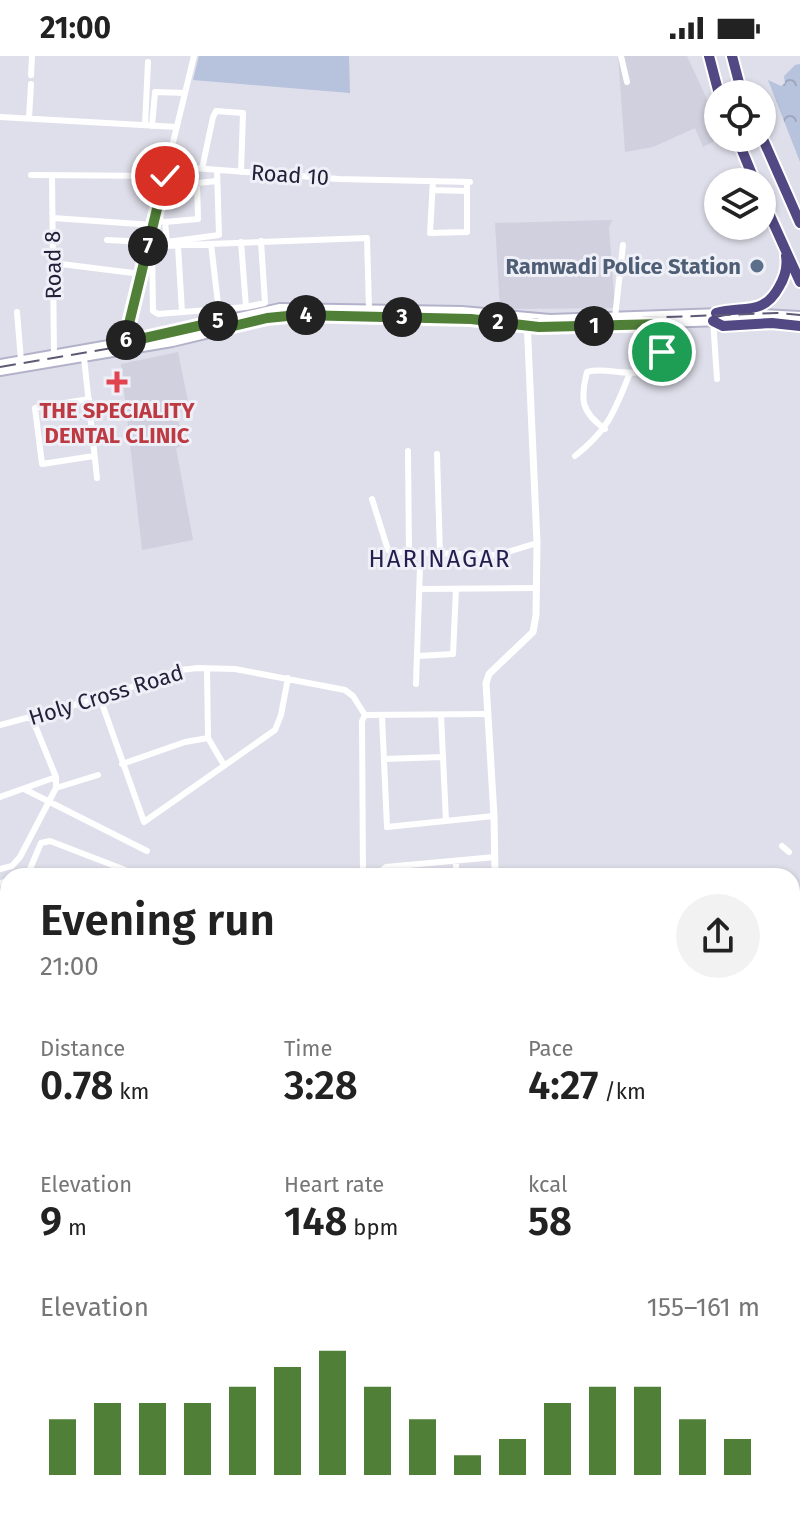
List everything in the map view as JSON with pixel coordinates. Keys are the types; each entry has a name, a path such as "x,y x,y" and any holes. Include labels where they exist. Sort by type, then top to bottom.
{"highway":[{"path":"709,56 715,80"},
{"path":"732,56 738,80"},
{"path":"769,152 800,223"},
{"path":"776,232 800,282"},
{"path":"786,256 786,274 765,305 714,316 723,326 800,321"}],"main road":[{"path":"0,371 84,358 280,308 472,311 527,321 615,317 662,319"},
{"path":"220,325 298,315 527,321 714,316"},
{"path":"0,364 127,346"}],"street":[{"path":"31,75 32,56"},
{"path":"127,346 126,336 194,56"},
{"path":"621,56 627,82"},
{"path":"148,62 148,125"},
{"path":"29,118 31,84"},
{"path":"148,125 155,92 185,93"},
{"path":"202,169 213,117 220,110 243,113 241,172"},
{"path":"0,117 177,127"},
{"name":"Road 10","path":"167,166 469,182 467,191"},
{"path":"165,222 167,242 219,235 217,170"},
{"path":"31,175 165,176"},
{"name":"Road 8","path":"52,175 54,356"},
{"path":"53,218 165,222 198,219 197,183 217,181"},
{"path":"432,190 467,191 467,232 430,233 432,190 433,181"},
{"path":"261,241 265,303 158,314 152,308 152,248 261,241 367,238 369,309"},
{"path":"107,240 149,242"},
{"path":"241,242 246,307"},
{"path":"211,244 220,325"},
{"path":"615,317 623,245"},
{"path":"178,246 182,312"},
{"path":"53,263 141,274"},
{"path":"17,312 21,361"},
{"path":"714,316 717,379"},
{"path":"605,429 590,419 584,409 587,372 630,373 650,370 660,363 662,319"},
{"path":"495,868 486,678 533,632 536,588 536,513 527,321"},
{"path":"84,358 97,478"},
{"path":"575,456 605,429 630,373"},
{"path":"89,399 35,408 42,464 94,456"},
{"path":"408,451 409,553"},
{"path":"437,454 440,555"},
{"path":"372,499 388,550 392,552 498,555 537,543"},
{"path":"416,684 420,567"},
{"path":"420,589 536,588"},
{"path":"418,656 453,654 456,589"},
{"path":"207,669 208,738 224,765"},
{"name":"Holy Cross Road","path":"0,725 100,698 180,670 207,669 235,669 345,690 353,696 365,715"},
{"path":"100,698 144,822 275,730 288,678"},
{"path":"363,868 362,721 365,715 488,714"},
{"path":"441,715 446,821"},
{"path":"382,716 387,827 494,816"},
{"path":"4,868 12,866 20,857 56,788 56,777 32,718"},
{"path":"122,764 185,742 208,738"},
{"path":"384,759 443,757"},
{"path":"56,788 98,775"},
{"path":"0,797 56,777"},
{"path":"24,789 147,851"},
{"path":"30,868 41,843 50,841 120,868"},
{"path":"782,846 789,852"},
{"path":"383,868 495,857"},
{"path":"456,861 456,868"}],"shaded area":[{"path":"618,56 687,56 704,93 704,146 695,128 653,147 625,152"},
{"path":"612,220 609,228 615,308 500,309 495,223"},
{"path":"178,352 190,411 177,413 183,446 176,448 193,540 142,550 121,364"}],"green space":[{"path":"199,56 349,56 350,93 193,80"},
{"path":"800,64 800,162 776,100 776,84 781,86 785,83 784,76"}],"railway":[{"path":"0,367 154,341 239,320 306,312 457,314 556,321 777,313 800,315"}],"place":[{"name":"Ramwadi Police Station","path":"757,266"},
{"name":"THE SPECIALITY DENTAL CLINIC","path":"117,382"}],"district":[{"name":"HARINAGAR","path":"440,559"}],"route":[{"path":"165,176 127,342 220,321 221,329 281,316 321,315 471,319 539,327 662,324 662,352"}]}
